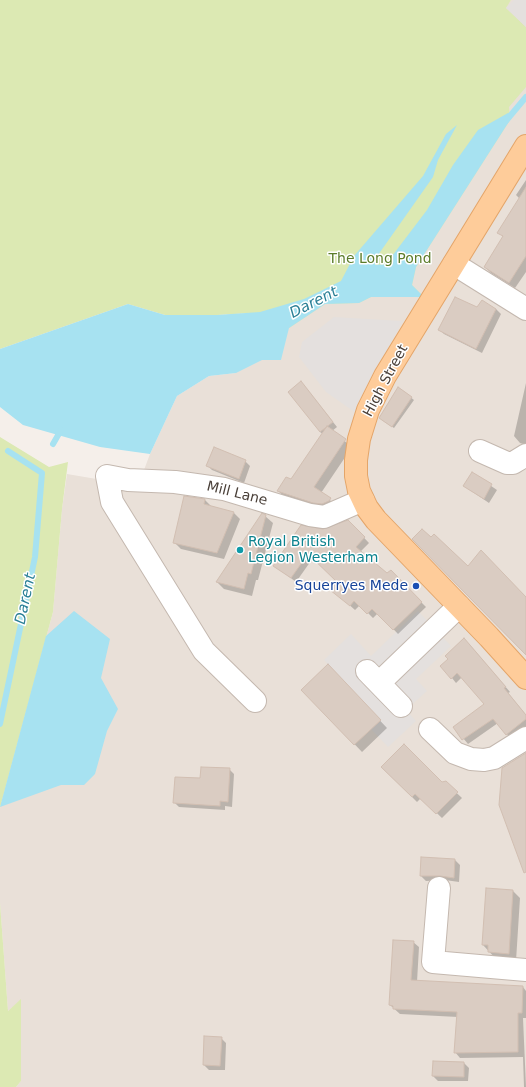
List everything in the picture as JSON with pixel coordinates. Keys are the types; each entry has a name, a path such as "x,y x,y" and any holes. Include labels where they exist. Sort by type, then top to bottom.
{"main road":[{"name":"High Street","path":"526,146 385,376 368,410 359,439 356,460 356,476 363,500 376,520 489,636 526,678"}],"street":[{"path":"454,264 526,308"},
{"path":"480,450 507,463 513,463 526,455"},
{"name":"Mill Lane","path":"255,701 204,651 112,502 107,476 128,480 175,482 224,489 310,515 324,516 363,500"},
{"path":"401,706 373,677 459,606"},
{"path":"430,728 455,753 471,759 484,760 494,758 526,738"},
{"path":"438,888 433,962 526,970"}],"shaded area":[{"path":"511,0 526,0 526,1087 16,1087 21,1081 21,1000 8,1011 0,903 0,808 53,612 62,509 67,474 138,486 150,454 177,396 209,376 236,373 252,313"},
{"path":"514,0 526,0 526,27 506,8"},
{"path":"334,317 402,321 356,413 326,392 299,357 302,342"},
{"path":"418,611 451,646 416,679 427,691 406,710 416,721 388,747 371,729 380,719 324,660 351,634 371,656"}],"green space":[{"name":"The Long Pond","path":"0,0 511,0 506,8 526,27 526,87 509,107 510,120 416,267 412,285 424,297 371,297 359,303 325,304 289,328 252,313 165,315 128,304 0,349"},
{"path":"0,437 49,467 68,462 62,509 53,612 0,808"},
{"path":"0,903 8,1011 21,999 21,1081 16,1087 0,1087"}],"water":[{"path":"508,113 511,116 510,120 416,267 412,285 424,297 371,297 359,303 325,304 289,328 281,360 262,360 236,373 209,376 177,396 150,454 100,447 23,425 0,407 0,349 128,304 165,315 217,315 260,312 304,299 341,281 354,256 423,176 446,134 457,125 438,160 433,177 378,255 375,265 386,264 427,210 453,165 478,130"},
{"path":"74,611 110,639 101,678 118,709 107,731 95,774 84,785 61,785 0,807 46,636"}],"building":[{"path":"526,187 526,256 509,283 484,267 503,236 497,233"},
{"path":"455,297 477,307 482,300 496,309 476,349 438,330"},
{"path":"301,381 333,422 320,432 288,392"},
{"path":"398,387 412,397 392,427 379,418"},
{"path":"327,426 346,439 314,487 331,498 329,501 322,504 313,503 277,491 286,477 291,479"},
{"path":"214,447 246,460 239,479 206,466"},
{"path":"472,472 492,484 484,499 463,486"},
{"path":"184,496 205,499 204,504 234,512 217,553 173,543"},
{"path":"262,513 266,515 251,574 248,573 244,589 216,582"},
{"path":"348,520 365,537 356,547 387,573 391,570 422,602 393,630 372,609 367,614 354,601 350,606 330,590 337,582 308,554 291,578 273,566 301,525 323,529"},
{"path":"422,529 431,537 434,534 468,566 481,550 526,597 526,655 412,539"},
{"path":"464,638 506,687 504,688 526,715 526,719 506,735 493,719 462,740 453,727 484,704 457,673 451,679 440,666 448,659 445,656"},
{"path":"328,664 381,720 354,745 301,690"},
{"path":"404,744 442,782 446,781 458,792 436,814 415,794 412,797 381,767"},
{"path":"526,753 526,872 524,873 499,805 502,768"},
{"path":"201,767 230,768 228,802 220,801 220,806 173,803 175,777 200,778"},
{"path":"421,857 455,859 454,878 420,876"},
{"path":"486,888 513,890 509,954 488,952 488,945 482,945"},
{"path":"393,940 414,941 411,980 523,986 522,1013 518,1013 518,1052 454,1053 457,1012 393,1009 393,1006 389,1005"},
{"path":"204,1036 222,1037 220,1066 203,1065"},
{"path":"433,1061 464,1062 464,1077 432,1076"}],"waterway":[{"name":"Darent","path":"505,122 526,97"},
{"name":"Darent","path":"53,444 61,430"},
{"name":"Darent","path":"0,724 35,557 42,473 8,451"}],"place":[{"name":"Royal British Legion Westerham","path":"240,550"},
{"name":"Squerryes Mede","path":"416,586"}]}
